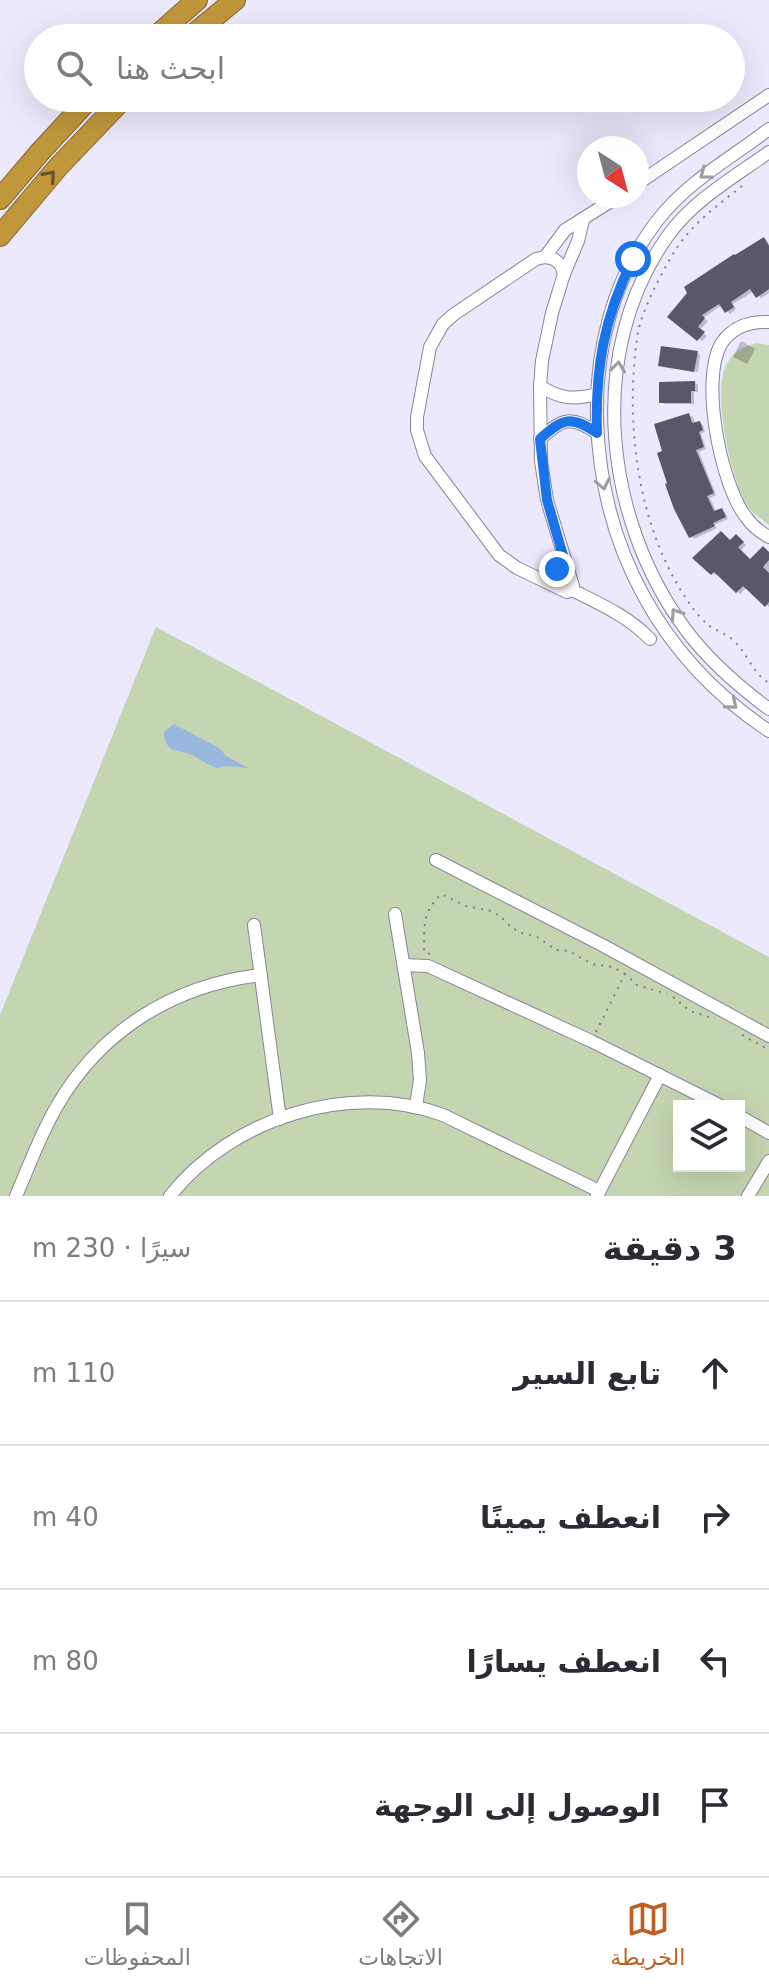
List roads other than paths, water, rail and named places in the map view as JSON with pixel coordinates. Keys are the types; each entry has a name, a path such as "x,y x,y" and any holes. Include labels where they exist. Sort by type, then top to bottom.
{"highway":[{"path":"170,24 197,0"},
{"path":"206,24 235,0"},
{"path":"0,199 77,112"},
{"path":"0,236 58,167 111,112"}],"street":[{"path":"745,111 769,95"},
{"path":"649,176 744,112"},
{"path":"769,129 685,190 662,214 643,241 609,316 600,357 597,394 597,433 608,509 638,588 663,628 693,666 726,699 769,731"},
{"path":"769,152 693,207 654,256 633,302 620,350 615,425 627,506 657,583 703,651 730,678 769,709"},
{"path":"545,257 565,230 601,208"},
{"path":"572,590 547,500 540,439 540,386 546,337 583,220"},
{"path":"564,274 561,265 554,259 536,259 443,324 430,347 417,430 425,456 491,547 507,562 622,616 650,639"},
{"path":"769,322 744,324 727,337 717,355 713,390 718,442 733,495 745,517 769,537"},
{"path":"540,386 554,395 571,399 597,394"},
{"path":"540,439 554,426 570,420 578,421 597,433"},
{"path":"542,579 557,569 564,559"},
{"path":"436,860 602,945 769,1036"},
{"path":"395,914 420,1067 416,1106"},
{"path":"254,925 280,1119"},
{"path":"404,965 431,968 591,1041 709,1100"},
{"path":"16,1196 58,1104 81,1072 108,1044 153,1009 185,993 222,981 261,975"},
{"path":"170,1196 216,1151 246,1135 280,1119 317,1108 356,1102 416,1106 443,1115 598,1193 660,1075"},
{"path":"745,1119 769,1133"},
{"path":"748,1196 769,1161"}],"water":[{"path":"174,724 248,768 217,768 169,747 164,732"}]}
